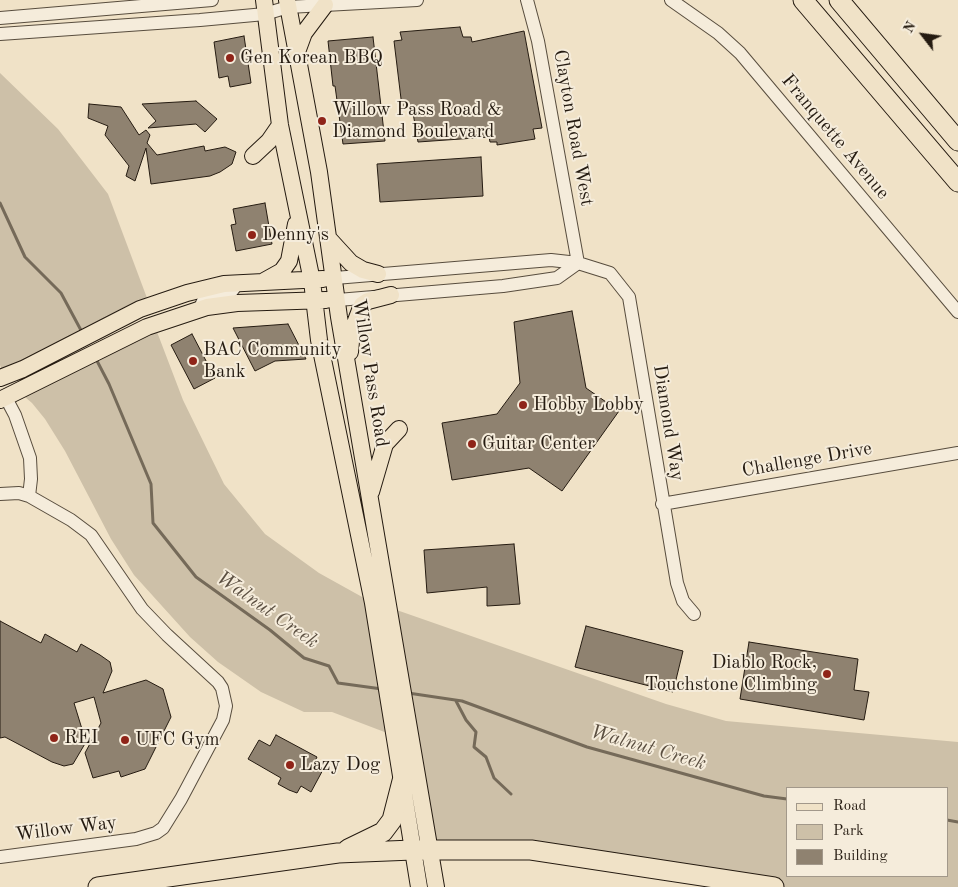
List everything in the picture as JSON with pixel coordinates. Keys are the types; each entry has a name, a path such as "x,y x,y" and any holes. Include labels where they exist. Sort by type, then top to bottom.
{"highway":[{"path":"790,0 874,83"},
{"path":"803,0 958,182"},
{"path":"839,0 958,141"},
{"path":"844,0 894,65"},
{"path":"338,853 383,832 392,820 402,781"},
{"path":"98,887 338,853 421,850 532,850 774,887"}],"main road":[{"name":"Willow Pass Road","path":"287,4 319,172 338,300 338,317 348,364 370,496 402,781 421,850"},
{"name":"Willow Pass Road","path":"267,5 280,126 312,280 319,340 381,605 413,753 421,850"},
{"path":"297,52 304,33 325,5"},
{"path":"253,156 269,141 280,126"},
{"path":"259,283 282,271 289,261 297,212"},
{"path":"329,239 363,270 378,274"},
{"path":"0,378 23,369 140,309 187,293 238,284 335,278"},
{"path":"348,364 352,331 362,305 368,301 391,295"},
{"path":"3,399 147,327 198,310 237,304 338,300"},
{"path":"370,496 385,444 399,429"},
{"path":"419,887 421,850"},
{"path":"421,850 436,887"}],"street":[{"path":"0,18 212,0"},
{"path":"0,34 267,5 325,5 417,0"},
{"name":"Clayton Road West","path":"527,0 538,41 578,263"},
{"name":"Franquette Avenue","path":"671,0 718,32 740,53 958,312"},
{"name":"Diamond Way","path":"335,278 552,260 578,263 610,273 629,297 662,504 677,583 683,600 694,614"},
{"path":"338,300 504,286 558,278 578,263"},
{"path":"198,310 204,299 232,291 238,284"},
{"path":"0,494 19,493 29,496 31,479 30,458 15,415 3,399"},
{"name":"Challenge Drive","path":"662,504 958,453"},
{"name":"Willow Way","path":"0,857 136,839 156,833 163,828 175,810 223,720 226,706 222,688 213,676 167,635 142,609 90,535 72,520 29,496"}],"green space":[{"path":"0,73 58,129 108,194 150,306 4,376 0,365"},
{"path":"154,324 183,400 224,484 265,534 319,573 373,603 395,736 332,712 304,712 261,692 218,662 190,637 134,575 111,539 65,451 45,419 32,403 19,392"},
{"path":"388,607 666,704 726,721 958,742 958,887 774,887 552,852 429,850"}],"building":[{"path":"460,27 463,37 471,37 472,42 524,31 542,128 533,129 535,139 497,145 497,142 490,142 489,137 418,142 412,107 402,107 394,41 402,40 400,32"},
{"path":"244,36 251,83 230,87 228,76 219,78 214,42"},
{"path":"373,37 385,141 343,144 335,86 333,86 328,41"},
{"path":"196,101 217,119 205,132 196,124 148,128 156,121 142,104"},
{"path":"89,104 121,107 139,135 146,130 150,135 147,143 157,155 204,146 205,151 225,147 236,152 232,164 210,176 151,184 146,148 135,181 126,176 129,166 105,135 108,126 88,118"},
{"path":"481,157 483,196 380,202 377,164"},
{"name":"Denny's","path":"265,203 272,244 236,251 231,225 236,224 233,209"},
{"path":"572,311 586,388 619,411 562,491 529,468 452,480 442,423 497,414 520,383 514,322"},
{"path":"288,324 306,359 275,361 255,371 233,328"},
{"name":"BAC Community Bank","path":"192,334 215,378 194,389 171,345"},
{"path":"514,544 520,604 487,606 487,587 427,593 424,550"},
{"path":"0,621 41,643 45,634 77,652 81,644 100,655 110,662 112,671 103,693 146,680 163,689 171,717 145,769 121,777 119,771 93,778 85,753 101,723 94,697 74,703 86,742 73,764 64,766 52,762 5,737 0,738"},
{"path":"586,626 683,651 673,692 575,667"},
{"path":"749,642 858,659 854,690 869,692 864,720 740,699"},
{"name":"Lazy Dog","path":"276,735 317,757 315,761 325,766 311,792 301,786 297,793 289,790 278,784 281,778 248,759 259,740 270,746"}],"waterway":[{"name":"Walnut Creek","path":"0,203 25,257 61,293 83,334"},
{"name":"Walnut Creek","path":"95,357 109,384 151,484 153,523 196,577 270,630 304,658 329,666 338,683 382,689"},
{"name":"Walnut Creek","path":"408,693 462,701 587,747 764,796 786,799"},
{"path":"456,701 466,720 476,732 474,747 486,757 494,778 511,794"},
{"name":"Walnut Creek","path":"948,820 958,822"}],"place":[{"name":"Gen Korean BBQ","path":"230,58"},
{"name":"Willow Pass Road & Diamond Boulevard","path":"322,121"},
{"name":"Denny's","path":"252,235"},
{"name":"BAC Community Bank","path":"193,361"},
{"name":"Hobby Lobby","path":"523,405"},
{"name":"Guitar Center","path":"472,444"},
{"name":"Diablo Rock, Touchstone Climbing","path":"827,674"},
{"name":"REI","path":"54,738"},
{"name":"UFC Gym","path":"125,740"},
{"name":"Lazy Dog","path":"290,765"}]}
